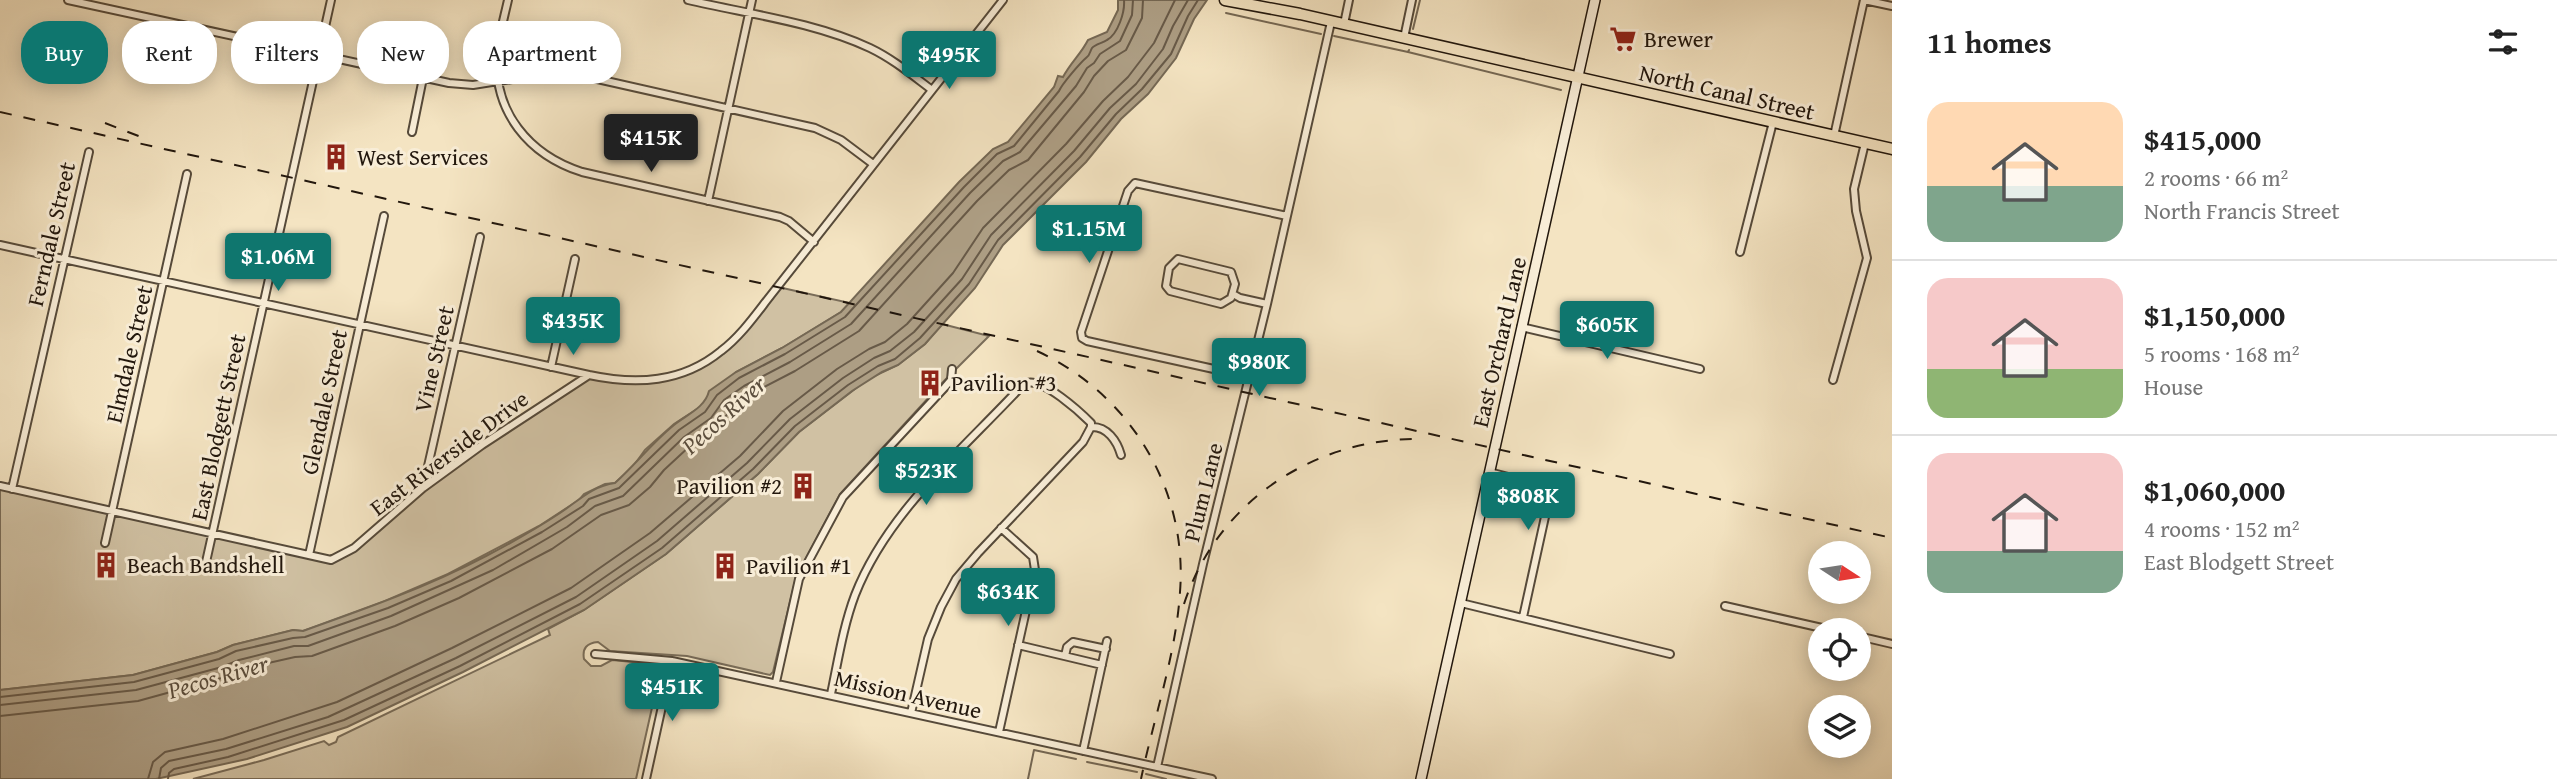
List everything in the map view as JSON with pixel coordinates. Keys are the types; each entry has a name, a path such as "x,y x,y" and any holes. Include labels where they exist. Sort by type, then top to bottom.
{"main road":[{"name":"North Canal Street","path":"1226,0 1344,24 1892,149"}],"street":[{"path":"68,0 231,36"},
{"name":"East Blodgett Street","path":"326,21 331,0"},
{"path":"504,21 508,0"},
{"path":"688,0 825,32 861,44 898,64 932,90"},
{"path":"708,201 752,0"},
{"path":"0,245 589,375 629,382 654,380 684,372 712,358 728,346 814,242 1003,0"},
{"path":"1344,24 1349,0"},
{"path":"1404,38 1412,0"},
{"name":"East Orchard Lane","path":"1422,779 1595,0"},
{"path":"1835,136 1864,0 1892,6"},
{"name":"Plum Lane","path":"1157,767 1203,564 1268,304 1331,22"},
{"path":"449,82 476,84"},
{"name":"East Blodgett Street","path":"206,562 312,84"},
{"path":"412,132 422,84"},
{"path":"500,84 506,108 517,128 538,151 557,164 780,217 789,221 814,242"},
{"path":"621,84 815,128 841,140 873,164"},
{"path":"1740,252 1773,122"},
{"path":"1833,380 1867,258 1856,211 1854,189 1865,143"},
{"name":"Ferndale Street","path":"12,489 89,152"},
{"name":"Elmdale Street","path":"105,543 187,174"},
{"path":"1250,377 1087,341 1082,338 1081,332 1129,191 1135,183 1287,216"},
{"name":"Glendale Street","path":"309,555 384,216"},
{"name":"Vine Street","path":"423,488 480,237"},
{"path":"551,367 575,259"},
{"path":"1184,259 1228,270 1235,279 1233,294 1229,301 1220,304 1173,293 1166,286 1169,268 1175,260 1184,259"},
{"path":"1233,294 1268,304"},
{"path":"1521,327 1700,369"},
{"path":"776,682 799,579 843,497 951,380 952,369"},
{"name":"East Riverside Drive","path":"0,486 331,559 349,552 423,488 482,445 589,375"},
{"path":"831,694 853,603 863,577 885,538 906,509 1018,390 1029,382 1041,386 1071,404 1091,423 1091,427 1083,442 961,572 941,607 928,639 911,713"},
{"path":"1091,427 1098,427 1108,433 1119,446 1121,455"},
{"path":"1489,472 1547,487 1550,494 1523,617"},
{"path":"999,732 1035,564 1033,557 1001,528"},
{"path":"1461,603 1670,653"},
{"path":"1725,606 1808,625"},
{"path":"1871,639 1892,644"},
{"path":"1083,751 1108,641"},
{"path":"1065,656 1067,647 1073,642 1106,649"},
{"path":"1018,645 1102,665"},
{"name":"Mission Avenue","path":"595,654 672,661 776,682 1212,779"},
{"path":"646,779 672,661"}],"shaded area":[{"path":"778,287 850,303 841,312 782,348 736,372 700,407 674,424 645,450 632,468 615,483 605,484 584,494 539,526 448,574 303,631 293,630 233,645 217,652 133,675 0,690 0,486 331,559 349,552 423,488 589,375 616,381 667,377 720,353"},
{"path":"942,324 989,336 840,494 796,577 773,672 770,675 687,656 610,651 598,642 586,647 584,659 591,666 601,666 612,660 653,664 652,672 660,672 636,779 193,779 324,741 329,745 336,742 338,737 550,635 548,629 584,610 666,554 758,474 799,432 868,379 898,365 925,344"}],"water":[{"name":"Pecos River","path":"1118,0 1207,0 1194,19 1176,58 1148,94 1121,119 1086,162 1003,245 975,288 925,344 898,365 852,391 799,432 758,474 666,554 584,610 347,727 247,759 156,779 0,779 0,690 133,675 217,652 233,645 293,630 303,631 441,578 533,530 592,491 615,483 666,432 699,407 709,391 736,372 841,312 959,182 993,149 1008,142 1054,87 1058,76 1063,77 1088,40 1107,32 1118,10"}],"waterway":[{"path":"1413,29 1420,0"},
{"path":"1226,13 1321,34"},
{"path":"1334,36 1408,52 1409,50"},
{"path":"1408,52 1561,90"},
{"path":"1028,779 1034,750 1076,759"},
{"path":"1087,762 1137,772"},
{"path":"1146,774 1166,779"}],"railway":[{"path":"0,112 1892,538"},
{"path":"105,123 141,137"},
{"path":"1037,351 1070,369 1100,392 1125,419 1146,449 1163,482 1174,517 1180,554 1178,616 1141,779"},
{"path":"1184,604 1200,567 1221,534 1246,506 1276,482 1309,463 1345,449 1383,441 1423,439"}],"place":[{"name":"Brewer","path":"1623,39"},
{"name":"West Services","path":"336,157"},
{"name":"Pavilion #3","path":"930,383"},
{"name":"Pavilion #2","path":"803,486"},
{"name":"Beach Bandshell","path":"106,565"},
{"name":"Pavilion #1","path":"725,566"}]}
